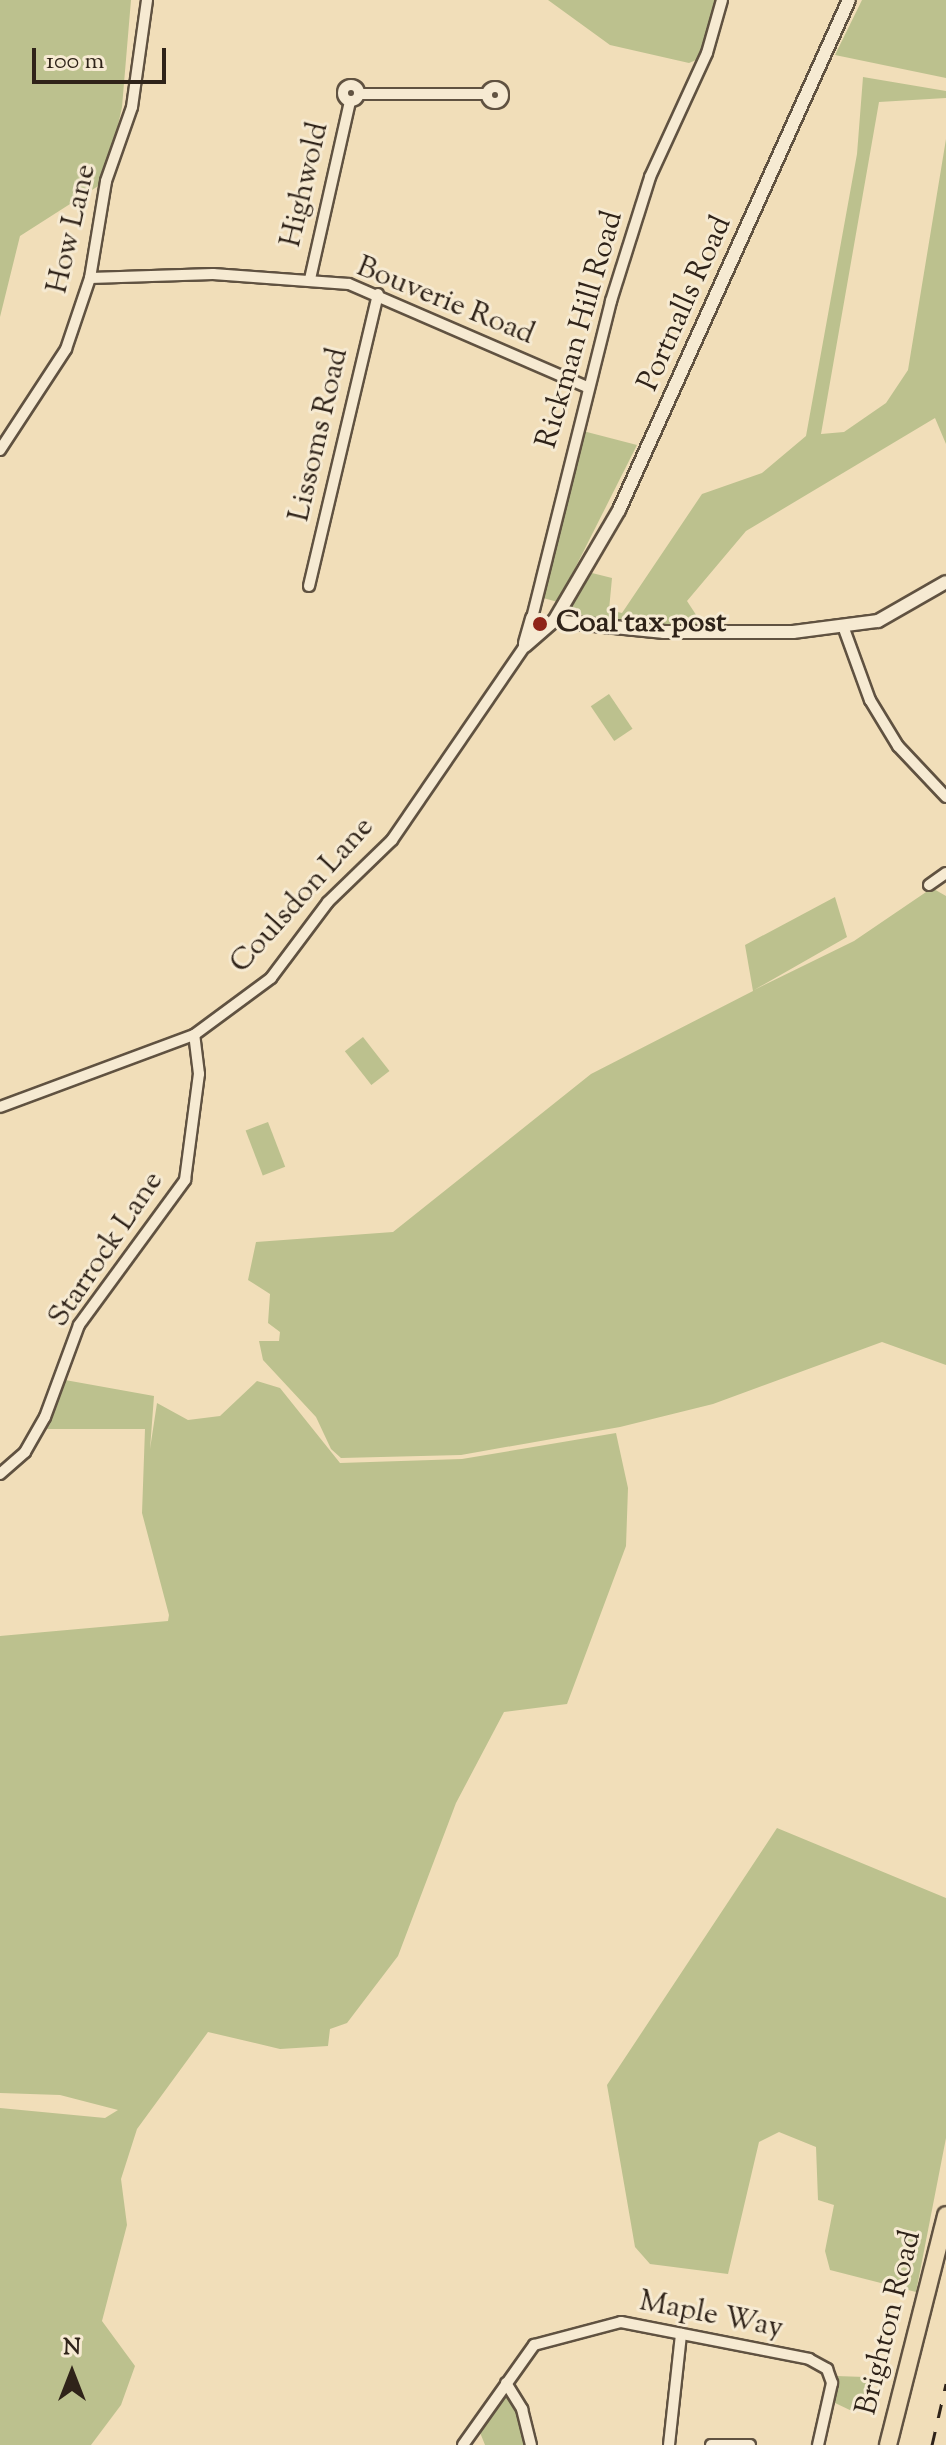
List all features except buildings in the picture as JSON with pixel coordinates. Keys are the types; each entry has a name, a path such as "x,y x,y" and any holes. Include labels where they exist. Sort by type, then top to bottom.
{"highway":[{"name":"Brighton Road","path":"888,2445 946,2215"}],"street":[{"name":"How Lane","path":"0,450 66,349 90,278 106,181 132,107 147,0"},
{"name":"Rickman Hill Road","path":"532,618 587,387 650,177 702,65 722,0"},
{"name":"Portnalls Road","path":"554,621 654,438 849,0"},
{"name":"Highwold","path":"310,279 354,98 487,94"},
{"name":"Bouverie Road","path":"90,278 310,279 378,294 587,387"},
{"name":"Lissoms Road","path":"309,586 378,294"},
{"path":"554,621 749,635 843,626 878,621 946,582"},
{"name":"Coulsdon Lane","path":"525,646 532,618"},
{"name":"Coulsdon Lane","path":"0,1107 194,1035 271,978 328,902 392,840 525,646 554,621"},
{"path":"843,626 891,734 946,797"},
{"path":"929,885 946,873"},
{"name":"Starrock Lane","path":"0,1474 25,1452 45,1417 83,1318 185,1180 199,1074 194,1035"},
{"name":"Maple Way","path":"463,2445 534,2345 621,2322 827,2369 832,2383 818,2445"},
{"path":"669,2445 681,2334"},
{"path":"506,2383 522,2409 531,2445"},
{"path":"711,2445 750,2445"}],"green space":[{"path":"0,0 131,0 122,107 106,181 20,236 0,317"},
{"path":"548,0 715,0 702,48 708,55 689,63 610,45"},
{"path":"862,0 946,0 946,78 835,55"},
{"path":"863,77 946,91 946,98 879,102 821,434 844,432 886,403 908,370 946,139 946,444 935,418 746,531 687,601 704,627 562,616 592,573 612,578 609,610 622,613 702,494 762,473 806,436 857,154"},
{"path":"583,431 637,445 558,602 543,598"},
{"path":"609,694 632,729 614,741 591,706"},
{"path":"932,888 946,896 946,1365 882,1342 713,1404 620,1427 461,1455 341,1458 331,1449 316,1417 263,1360 259,1341 279,1341 280,1332 268,1323 270,1294 248,1280 256,1242 393,1232 591,1074 753,991 745,945 835,897 847,937 754,990 854,941"},
{"path":"363,1037 389,1071 371,1085 345,1051"},
{"path":"268,1122 285,1167 263,1175 246,1131"},
{"path":"65,1380 154,1396 150,1449 157,1403 188,1420 220,1416 257,1381 280,1388 340,1463 462,1459 616,1433 628,1488 626,1546 567,1704 504,1712 456,1803 398,1956 347,2023 330,2029 328,2046 280,2049 208,2032 137,2129 121,2179 127,2225 102,2321 135,2366 121,2405 91,2445 0,2445 0,2108 105,2118 118,2110 60,2095 0,2093 0,1636 168,1621 169,1615 142,1513 145,1429 47,1429"},
{"path":"777,1828 946,1898 946,2138 916,2292 830,2270 825,2251 834,2205 818,2200 816,2147 779,2132 759,2142 728,2274 650,2264 635,2247 607,2085"},
{"path":"836,2376 865,2377 874,2390 854,2412 833,2402"},
{"path":"504,2393 518,2412 526,2445 485,2445 479,2430"}],"railway":[{"path":"932,2445 946,2384"}],"place":[{"name":"Coal tax post","path":"540,624"}]}
